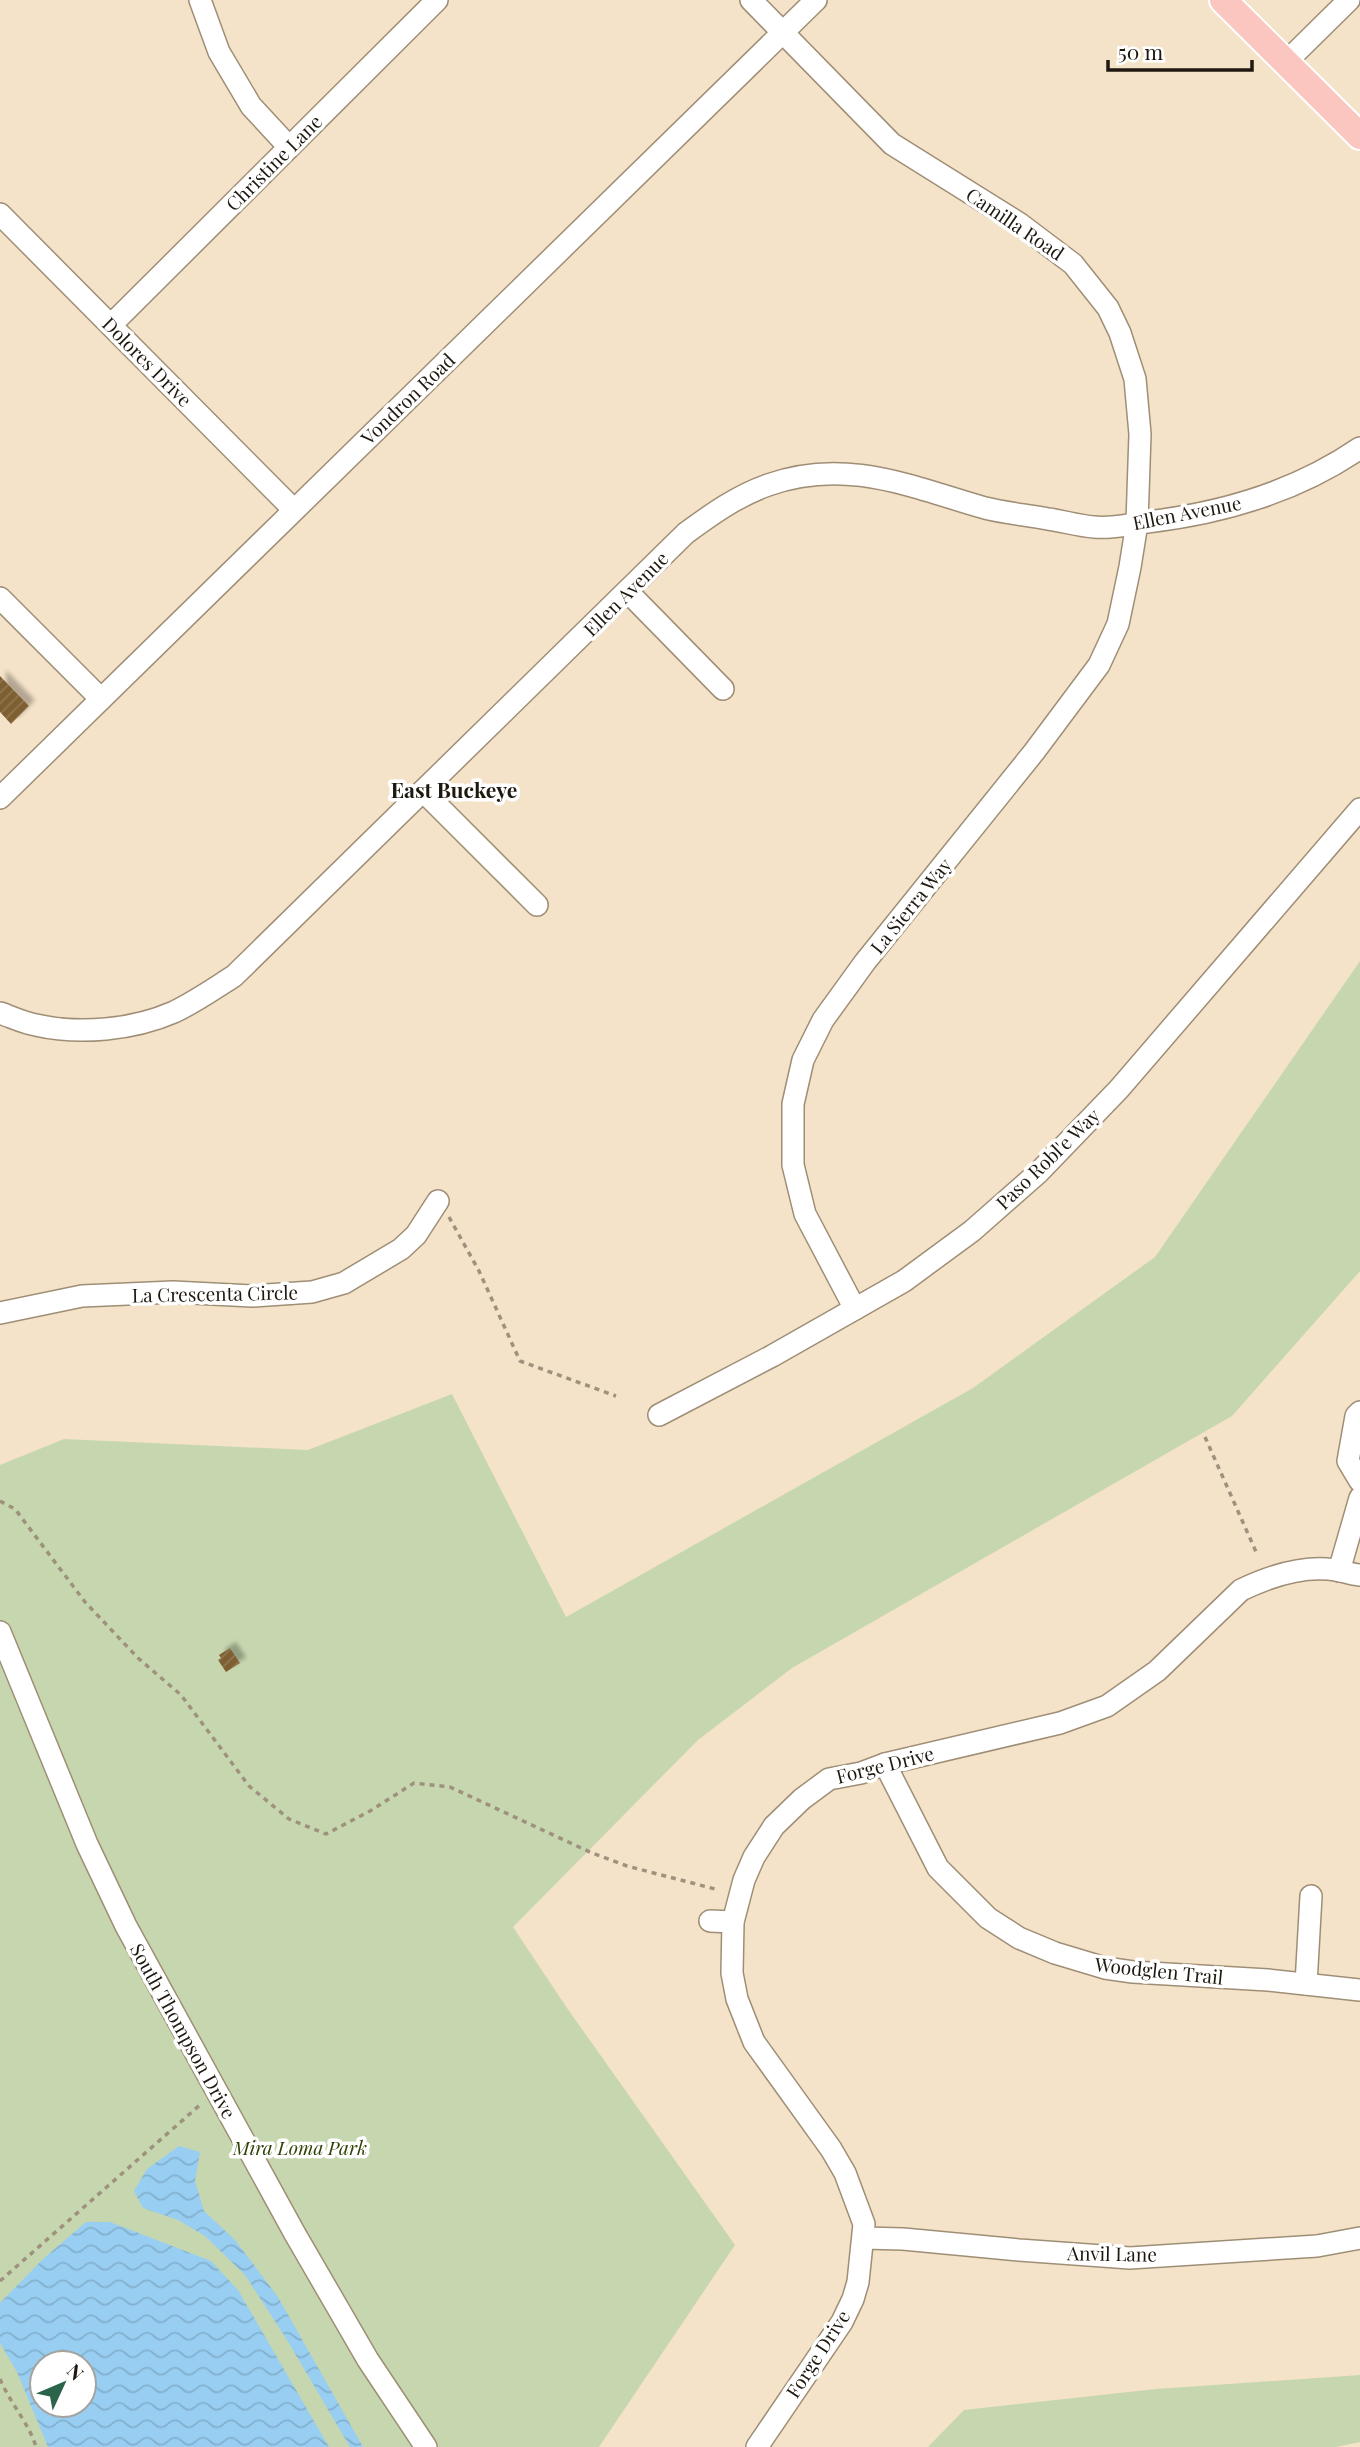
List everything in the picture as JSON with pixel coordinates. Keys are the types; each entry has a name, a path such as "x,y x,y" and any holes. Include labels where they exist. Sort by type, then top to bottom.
{"main road":[{"path":"1223,0 1360,136"}],"street":[{"path":"200,0 219,52 251,106 289,147"},
{"name":"Christine Lane","path":"111,325 437,0"},
{"name":"Camilla Road","path":"751,0 892,144 1055,249 1073,264 1102,301 1120,333 1135,379 1140,434 1137,523"},
{"name":"Vondron Road","path":"0,798 816,0"},
{"path":"1286,62 1349,0"},
{"name":"Dolores Drive","path":"0,214 294,510"},
{"name":"Ellen Avenue","path":"0,1013 35,1025 68,1030 106,1028 143,1022 174,1011 234,976 686,533 731,501 768,485 796,477 825,474 875,476 1016,514 1097,527 1223,510 1276,493 1316,475 1360,448"},
{"name":"La Sierra Way","path":"855,1309 805,1214 793,1165 793,1104 803,1060 823,1020 851,981 1034,752 1099,664 1118,624 1137,523"},
{"path":"628,592 723,689"},
{"path":"0,598 102,699"},
{"path":"423,791 537,905"},
{"name":"Paso Robl'e Way","path":"659,1415 904,1281 972,1231 1039,1172 1119,1089 1360,809"},
{"name":"La Crescenta Circle","path":"0,1313 82,1296 173,1292 252,1296 312,1292 344,1283 401,1249 416,1235 438,1201"},
{"path":"1360,1412 1356,1416 1348,1461 1360,1481"},
{"path":"1349,1573 1360,1498"},
{"name":"Forge Drive","path":"757,2447 842,2322 858,2282 864,2224 845,2173 754,2042 732,1973 733,1922 744,1881 754,1857 774,1826 802,1799 829,1779 1060,1723 1107,1706 1157,1671 1241,1590 1300,1569 1330,1569 1349,1573"},
{"name":"South Thompson Drive","path":"0,1632 87,1844 120,1915 216,2092 368,2360 426,2447"},
{"name":"Woodglen Trail","path":"885,1764 938,1868 988,1919 1019,1938 1055,1953 1105,1968 1360,1990"},
{"path":"1306,1984 1311,1896"},
{"path":"710,1921 733,1922"},
{"name":"Anvil Lane","path":"863,2238 1130,2258 1317,2246 1360,2238"}],"path":[{"path":"438,1201 479,1271 520,1360 616,1396"},
{"path":"1205,1437 1257,1554"},
{"path":"0,1501 15,1509 85,1602 138,1658 181,1695 249,1786 289,1819 326,1834 370,1811 414,1783 450,1787 592,1853 627,1866 715,1889"},
{"path":"0,2281 216,2092"},
{"path":"0,2379 8,2399 36,2447"}],"green space":[{"name":"Mira Loma Park","path":"1360,961 1360,1271 1232,1416 792,1668 698,1740 513,1927 735,2245 599,2447 0,2447 0,1465 64,1439 308,1450 452,1394 566,1617 973,1388 1155,1257"},
{"path":"1360,2375 1360,2442 1336,2447 928,2447 964,2410 1156,2389"}],"water":[{"path":"179,2146 200,2152 195,2181 204,2211 235,2240 278,2297 363,2447 350,2447 245,2275 205,2236 178,2220 143,2208 134,2191 147,2169"},
{"path":"86,2222 110,2222 211,2261 238,2290 329,2447 48,2447 36,2419 98,2419 98,2349 28,2349 28,2399 17,2372 0,2343 0,2303 43,2259"}],"building":[{"path":"0,676 29,706 11,724 0,712"},
{"path":"230,1648 240,1663 226,1672 218,1660 221,1658 219,1655"}],"district":[{"name":"East Buckeye","path":"454,791"}]}
